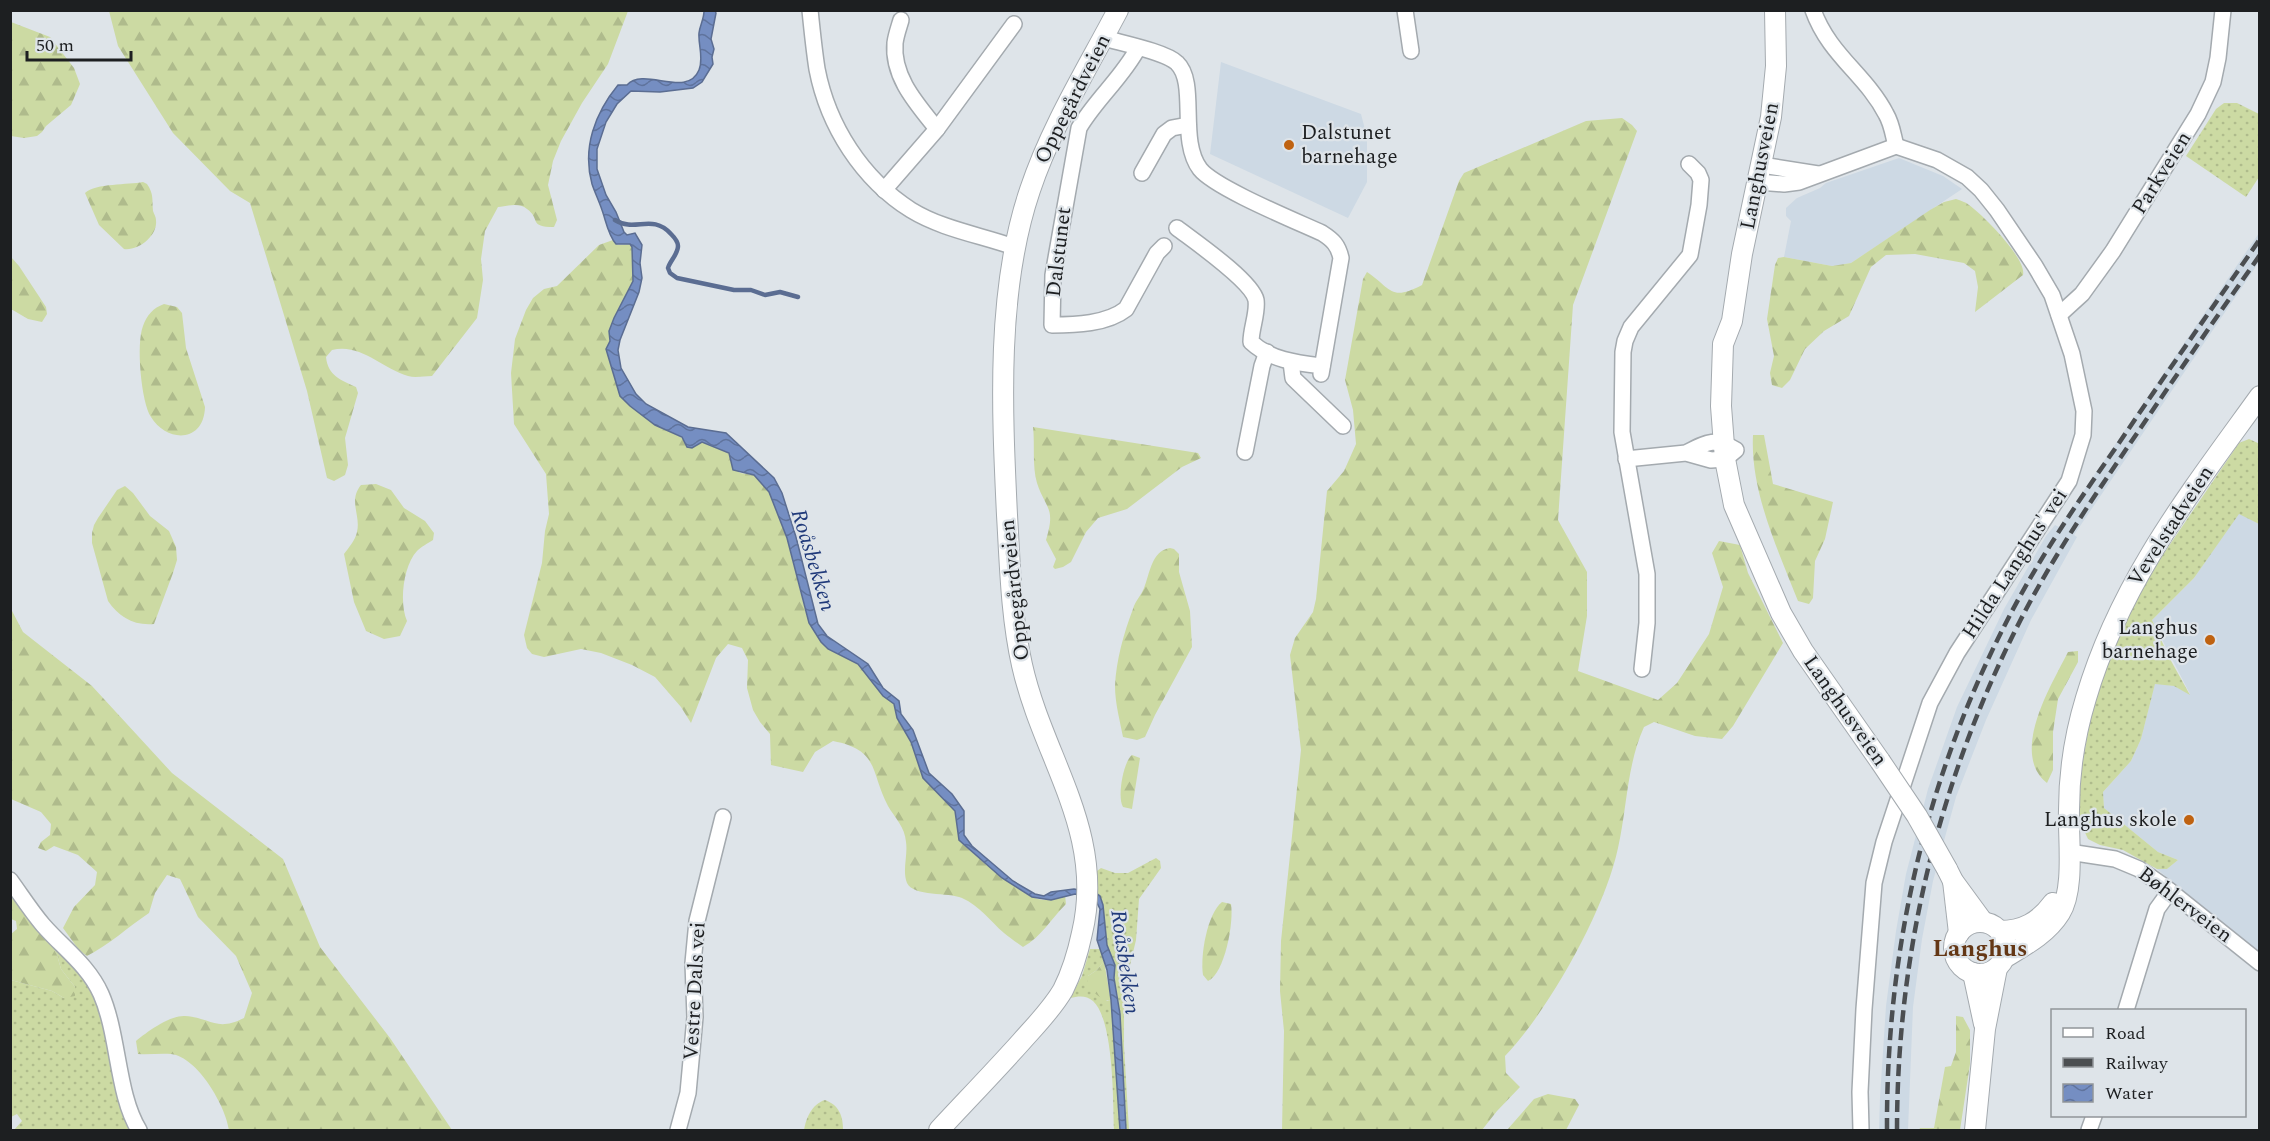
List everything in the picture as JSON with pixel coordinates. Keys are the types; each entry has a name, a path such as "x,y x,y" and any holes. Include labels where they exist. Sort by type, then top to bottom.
{"main road":[{"name":"Oppegårdveien","path":"939,1131 1048,1012 1062,991 1076,956 1083,930 1089,876 1086,855 1076,815 1034,711 1022,664 1012,603 1005,412 1008,288 1014,247 1030,188 1046,149 1118,10"},
{"name":"Langhusveien","path":"1774,10 1775,82 1771,117 1738,278 1732,321 1723,344 1721,406 1728,450 1746,502 1749,534 1771,591 1791,630 1816,671 1917,816 1953,881 2006,944 1985,1029 1975,1131"},
{"name":"Vevelstadveien","path":"2000,963 2053,923 2067,897 2069,810 2077,739 2085,700 2112,626 2127,593 2151,551 2259,396"},
{"name":"Vevelstadveien","path":"1991,927 2019,930 2035,922 2050,907 2068,877"},
{"name":"Langhusveien","path":"1953,881 1959,933 1956,941 1956,957 1966,969 1973,973 1985,1029"},
{"path":"1959,933 1974,923 1991,927"},
{"path":"1973,973 1986,973 2000,963"}],"street":[{"path":"810,10 818,70 832,117 842,138 867,172 884,190 912,210 952,228 1014,247"},
{"path":"1405,10 1410,51"},
{"path":"1760,173 1818,174 1896,146 1891,125 1883,108 1833,48 1824,35 1813,10"},
{"name":"Parkveien","path":"2059,315 2082,294 2113,251 2198,114 2213,82 2223,10"},
{"path":"901,20 895,43 897,64 904,83 937,129"},
{"path":"884,190 937,129 1014,24"},
{"path":"1104,38 1164,56 1177,62 1186,74 1190,150 1200,169 1221,185 1322,233 1332,239 1338,247 1341,258 1321,370 1291,362 1251,342 1256,302 1253,292 1241,279 1177,228"},
{"name":"Dalstunet","path":"1138,48 1128,66 1079,128 1053,274 1052,325 1080,324 1120,314 1126,309 1157,253 1164,246"},
{"path":"1142,173 1164,134 1172,128 1188,125"},
{"name":"Hilda Langhus' vei","path":"1861,1131 1860,1092 1871,918 1874,884 1884,842 1930,703 1957,653 2069,481 2085,423 2072,354 2052,295 2036,266 1981,190 1967,177 1915,151 1896,146"},
{"path":"1642,669 1648,605 1647,574 1621,422 1625,341 1635,322 1690,255 1701,180 1689,164"},
{"path":"1245,452 1262,366 1267,352"},
{"path":"1291,362 1293,378 1343,426"},
{"path":"1626,459 1686,453 1704,443 1728,450"},
{"name":"Vestre Dals vei","path":"678,1131 688,1093 694,1028 693,963 697,921 723,817"},
{"name":"Bøhlerveien","path":"2069,852 2103,856 2127,863 2150,876 2259,963"},
{"path":"10,880 42,924 85,968 97,987 113,1032 130,1109 139,1131"},
{"path":"2127,1009 2157,909 2170,891"}],"shaded area":[{"name":"Dalstunet barnehage","path":"1221,62 1361,114 1367,137 1367,182 1348,218 1210,154"},
{"path":"1899,158 1943,176 1962,189 1851,263 1832,266 1784,257 1791,221 1786,216 1786,208 1797,198 1826,183"},
{"path":"2259,233 2259,262 2074,535 2077,537 2031,620 1986,720 1956,797 1933,881 1913,1007 1908,1130 1879,1130 1886,1006 1906,874 1928,789 1957,707 2004,609 2046,536 2055,525 2059,527"},
{"name":"Langhus skole","path":"2239,513 2259,524 2259,954 2157,869 2167,869 2178,860 2158,852 2104,808 2103,797 2103,792 2131,761 2141,739 2155,683 2174,686 2190,694 2152,620 2194,578"}],"green space":[{"path":"109,11 628,11 608,64 582,103 553,161 548,185 557,220 554,227 538,224 524,207 513,205 498,207 485,231 481,259 483,280 477,318 432,376 408,376 352,350 332,350 326,357 332,373 356,387 358,393 345,438 348,465 345,475 334,481 327,478 307,391 250,203 230,191 173,133 118,46"},
{"path":"11,22 50,37 74,68 80,84 71,105 37,136 24,138 11,136"},
{"path":"2224,103 2237,103 2259,114 2259,177 2246,197 2186,156 2216,109"},
{"path":"1622,118 1637,131 1573,305 1558,520 1587,572 1587,616 1578,671 1658,700 1677,683 1709,634 1723,587 1712,553 1719,541 1740,545 1748,573 1783,643 1733,726 1722,739 1695,736 1654,722 1644,727 1634,756 1618,848 1601,900 1557,986 1505,1056 1506,1073 1520,1087 1482,1130 1282,1130 1284,1031 1280,991 1281,941 1301,750 1290,655 1295,638 1313,612 1316,599 1327,491 1344,471 1356,444 1353,410 1345,380 1363,279 1367,272 1397,293 1422,285 1459,181 1464,173 1586,121"},
{"path":"143,182 147,184 152,194 156,226 154,232 141,245 124,249 99,225 85,193 97,187"},
{"path":"1956,199 1976,210 2003,238 2018,259 2023,275 1975,312 1978,287 1975,271 1964,263 1915,254 1886,255 1871,267 1849,316 1824,331 1805,349 1790,380 1782,388 1772,385 1770,373 1774,356 1767,319 1778,258 1784,257 1832,266 1851,263 1930,210 1944,202"},
{"path":"613,240 618,245 631,244 632,247 633,281 614,318 609,335 610,341 606,349 620,396 655,425 679,436 694,447 702,442 729,453 732,465 740,473 754,475 769,492 787,538 809,623 828,649 858,664 878,690 894,704 896,713 911,742 923,778 955,811 959,840 997,873 1030,896 1045,900 1065,895 1066,904 1030,943 1023,947 1004,933 980,909 962,898 924,892 907,883 904,832 882,794 871,764 859,750 833,741 815,752 803,772 771,765 770,734 753,710 747,688 748,660 742,648 728,644 716,658 691,723 681,707 655,677 632,665 601,653 581,649 544,657 532,654 527,648 524,635 542,563 549,514 546,474 514,424 511,373 515,339 533,298 544,289 557,286 599,245"},
{"path":"11,257 46,307 47,314 42,322 28,319 11,309"},
{"path":"164,304 177,307 182,313 186,348 205,407 203,419 198,427 192,433 184,435 175,435 158,426 147,409 142,386 140,345 143,326 151,312"},
{"path":"1033,427 1198,453 1201,458 1182,467 1127,509 1098,518 1086,532 1071,562 1055,569 1053,567 1056,559 1046,540 1050,521 1049,509 1035,476"},
{"path":"1753,435 1764,435 1773,484 1833,502 1825,539 1815,561 1813,598 1809,604 1798,601 1767,520 1756,477"},
{"path":"2249,439 2260,444 2259,524 2239,514 2194,578 2152,620 2190,695 2174,686 2155,684 2141,739 2131,761 2103,792 2104,808 2158,852 2178,860 2167,869 2157,869 2123,850 2100,845 2088,839 2080,822 2077,804 2092,710 2113,649 2143,584 2239,443"},
{"path":"376,484 391,490 404,508 425,521 434,533 433,540 417,551 408,566 403,595 407,621 400,636 384,639 366,631 354,602 344,554 357,532 355,497 357,491 361,485"},
{"path":"125,486 150,516 169,531 176,547 177,560 154,624 134,622 122,616 112,607 108,601 92,543 92,533 98,518 117,490"},
{"path":"1170,548 1179,554 1179,572 1190,611 1192,647 1145,737 1137,740 1123,737 1115,692 1117,667 1135,603 1144,588 1152,564 1159,554"},
{"path":"11,609 23,632 92,686 172,773 283,859 320,947 390,1038 452,1130 229,1130 227,1120 216,1097 191,1064 171,1054 138,1054 136,1041 173,1018 194,1017 227,1024 244,1018 252,993 236,956 198,917 180,879 167,875 155,893 149,913 87,956 79,950 63,928 74,907 95,885 97,872 78,855 54,846 46,851 38,848 41,842 50,835 51,824 41,812 11,799"},
{"path":"2078,651 2078,662 2058,699 2053,732 2053,770 2047,783 2036,770 2032,754 2037,718 2068,652"},
{"path":"1132,755 1140,758 1132,809 1123,807 1121,788 1126,765"},
{"path":"1156,858 1160,861 1161,868 1139,899 1136,940 1124,990 1124,1046 1129,1130 1126,1130 1118,998 1114,978 1115,965 1107,945 1103,905 1094,892 1097,871 1101,868 1115,873 1128,873"},
{"path":"10,898 20,901 49,940 61,969 75,987 75,996 64,998 52,991 11,980 11,934 17,929 16,921 11,919"},
{"path":"1222,902 1231,904 1230,934 1224,958 1214,976 1208,981 1203,975 1202,967 1204,947 1212,916"},
{"path":"49,940 77,966 89,981 97,1001 99,1015 134,1130 14,1130 22,1121 17,1114 11,1117 11,980 52,991 64,998 75,987 61,969"},
{"path":"1090,949 1100,949 1104,961 1088,976 1107,1001 1111,1001 1120,1130 1114,1130 1109,1043 1100,1011 1088,998 1079,996 1070,998 1082,976"},
{"path":"1104,961 1111,1001 1094,993 1088,980 1088,976"},
{"path":"1956,1016 1963,1017 1970,1030 1970,1064 1960,1130 1919,1130 1920,1128 1934,1128 1945,1067 1951,1066 1956,1052"},
{"path":"1548,1094 1575,1099 1579,1105 1566,1130 1507,1130 1534,1099"},
{"path":"825,1100 834,1105 839,1112 843,1130 804,1130 810,1112"}],"water":[{"path":"704,11 715,11 716,13 711,39 714,49 713,64 702,82 693,88 660,92 631,91 617,104 606,122 597,149 597,169 606,195 624,232 627,235 635,233 642,245 640,263 642,278 639,292 618,350 621,368 636,394 646,404 688,427 726,433 774,478 782,493 796,537 818,624 827,636 868,664 883,688 899,701 901,714 913,730 929,773 952,794 964,811 964,835 972,846 1013,881 1035,894 1044,896 1051,892 1074,889 1096,893 1100,896 1107,945 1115,965 1114,978 1120,1014 1126,1130 1120,1130 1111,1000 1107,970 1097,940 1100,909 1095,900 1075,894 1051,900 1032,897 1002,878 959,840 955,811 923,778 911,742 897,718 894,704 883,696 858,664 828,649 809,623 787,538 769,492 754,475 733,470 729,453 702,442 692,448 687,447 682,437 655,425 620,396 606,349 610,341 609,331 614,318 633,281 632,247 630,244 616,244 609,232 589,171 590,144 597,119 618,85 627,85 634,80 644,79 685,82 693,78 700,65 699,33"}],"waterway":[{"path":"615,220 630,225 657,225 671,234 678,246 668,268 670,273 677,278 734,290 751,290 765,295 780,292 798,297"}],"railway":[{"path":"1887,1130 1894,996 1903,930 1934,801 1955,738 2010,615 2035,571 2154,392 2260,239"},
{"path":"1897,1130 1899,1064 1905,998 1928,868 1945,805 1991,681 2032,598 2071,533 2260,255"}],"place":[{"name":"Dalstunet barnehage","path":"1289,145"},
{"name":"Langhus barnehage","path":"2210,640"},
{"name":"Langhus skole","path":"2189,820"}],"district":[{"name":"Langhus","path":"1980,949"}],"water label":[{"name":"Roåsbekken","path":"813,560"},
{"name":"Roåsbekken","path":"1125,962"}]}
